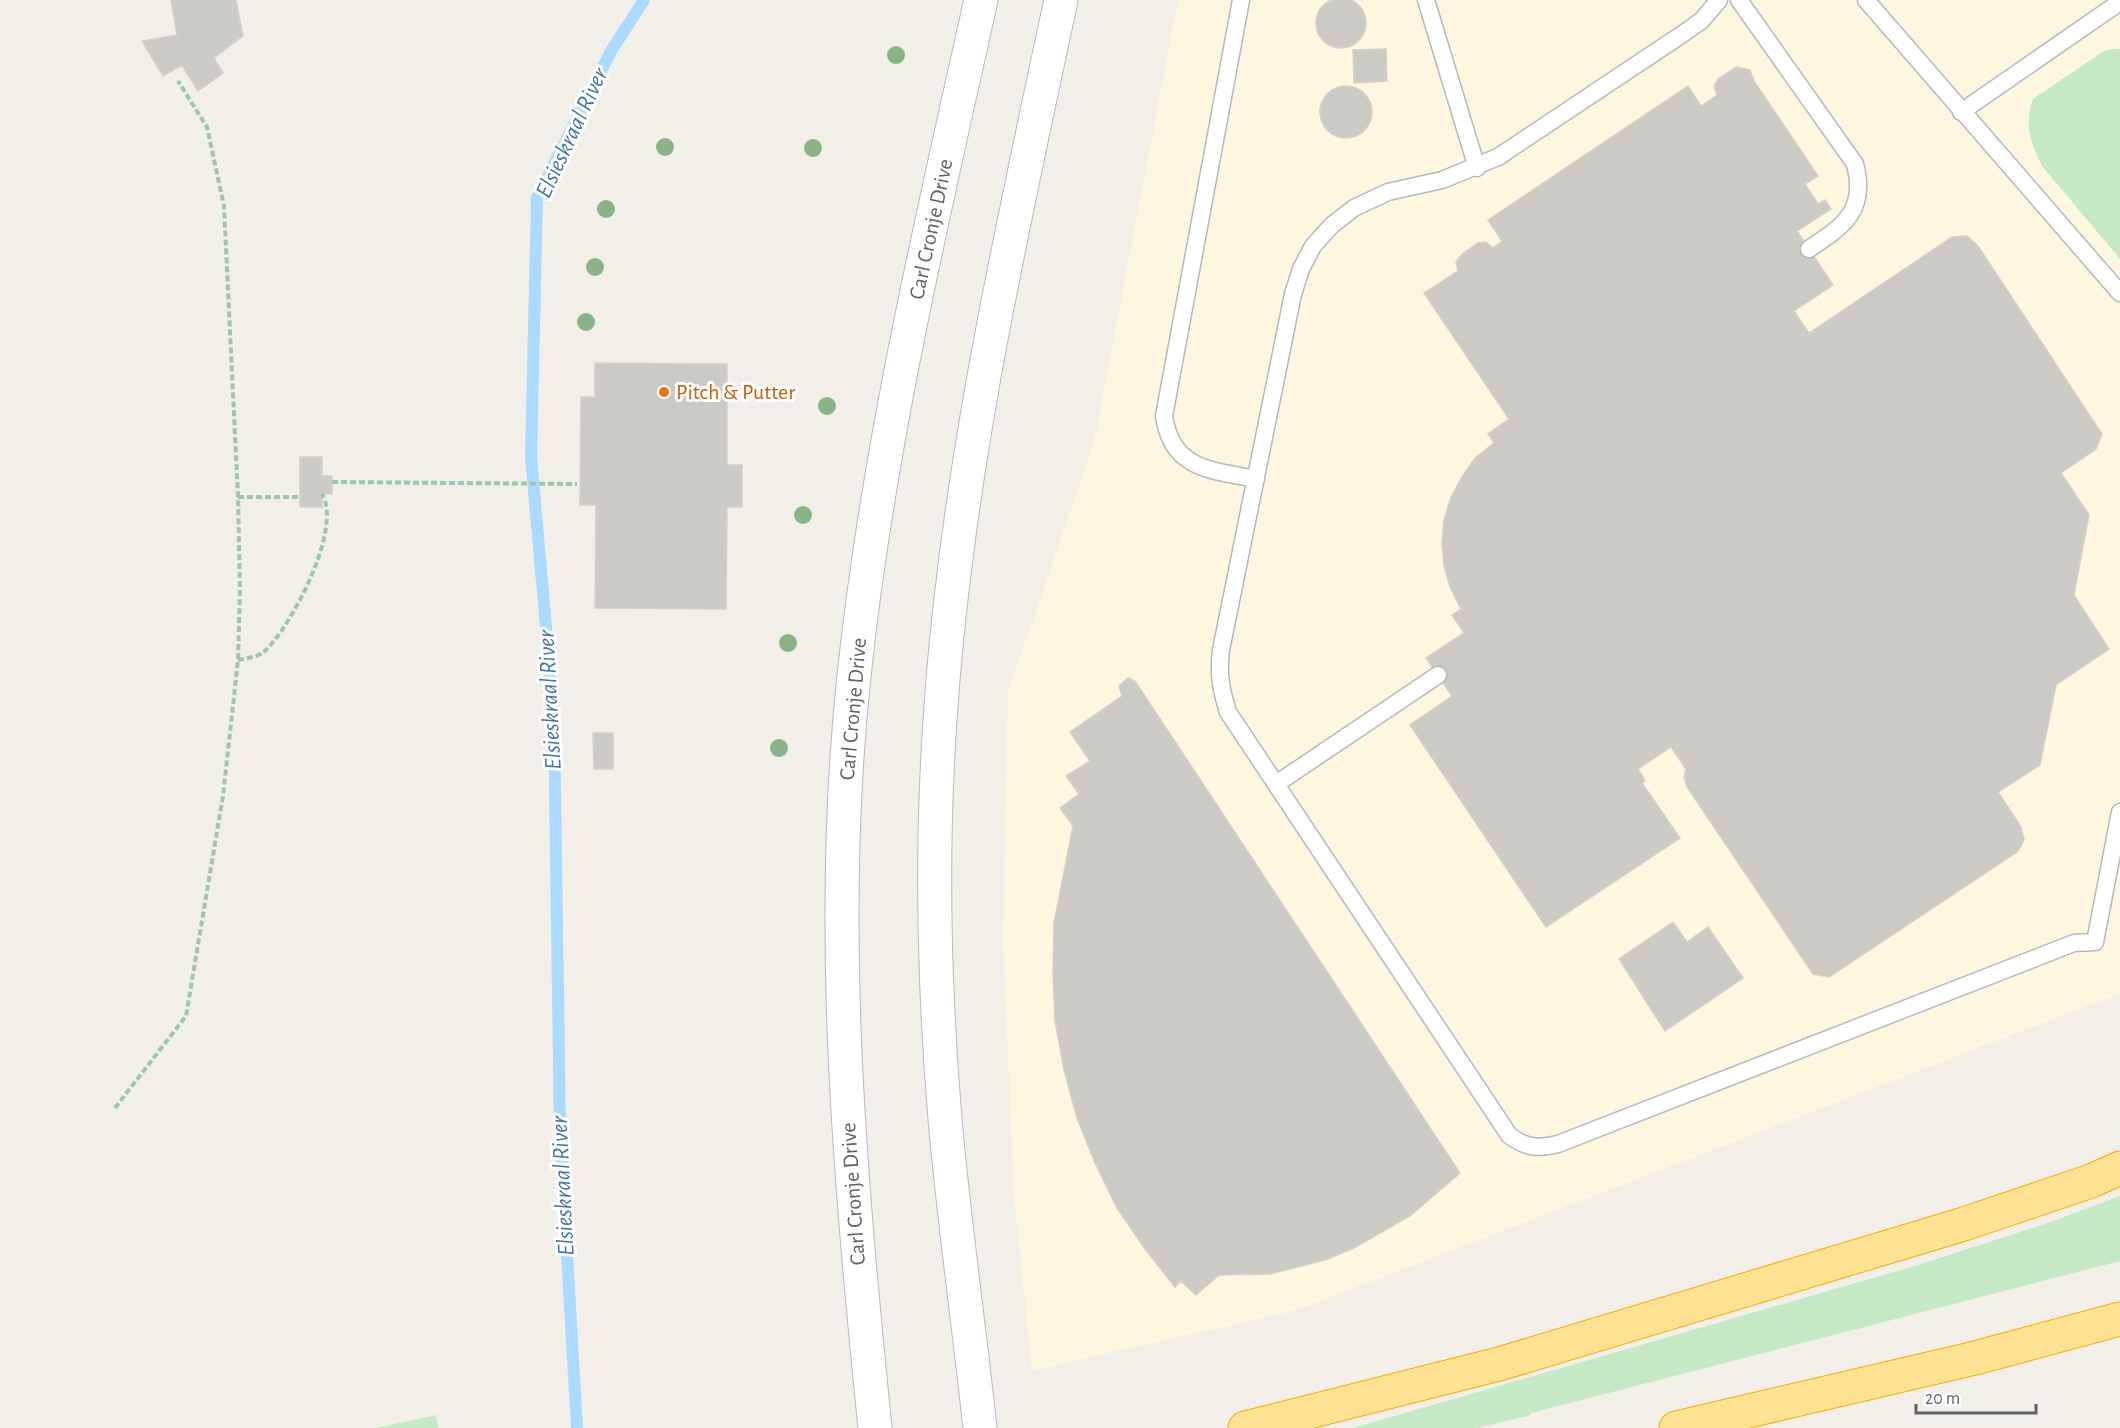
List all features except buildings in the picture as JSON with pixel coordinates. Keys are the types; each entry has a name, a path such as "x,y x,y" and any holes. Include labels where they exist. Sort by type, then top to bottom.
{"highway":[{"path":"1245,1428 1499,1364 1964,1224 2091,1181 2120,1168"},
{"path":"1676,1428 1975,1358 2120,1319"}],"main road":[{"name":"Carl Cronje Drive","path":"875,1428 854,1209 844,1065 846,794 854,679 867,566 890,430 926,248 981,0"},
{"path":"980,1428 945,1120 936,865 940,723 961,501 978,399 1007,249 1061,0"}],"lane":[{"path":"1241,0 1164,416 1173,445 1190,461 1201,467 1256,479"},
{"path":"1426,0 1477,168"},
{"path":"1719,0 1701,21 1517,145 1477,168 1370,199 1343,216 1313,246 1300,269 1293,294 1219,670 1221,691 1228,712 1509,1136 1530,1147 1544,1148 2074,943 2095,942 2120,814"},
{"path":"1739,0 1855,164 1859,194 1854,209 1846,222 1809,249"},
{"path":"1866,0 2120,293"},
{"path":"1961,112 2120,2"},
{"path":"1276,784 1438,675"}],"path":[{"path":"115,1108 186,1016 223,796 238,660 240,590 238,497 224,206 207,127 178,81"},
{"path":"332,482 577,484"},
{"path":"238,660 262,654 276,638 298,601 321,553 327,517 326,501 322,494"},
{"path":"238,497 300,497"}],"shaded area":[{"path":"1178,0 2120,0 2120,993 1296,1310 1032,1370 1014,1195 1003,940 1008,692 1094,443"}],"green space":[{"path":"2120,49 2120,259 2042,166 2034,149 2029,125 2033,99 2104,51"},
{"path":"2120,1196 2120,1261 1477,1428 1353,1428 1918,1265 2048,1223"},
{"path":"436,1415 438,1428 377,1428"}],"waterway":[{"name":"Elsieskraal River","path":"577,1428 560,1132 554,718 531,457 537,198 611,51 644,0"}],"place":[{"name":"Pitch & Putter","path":"664,392"}]}
